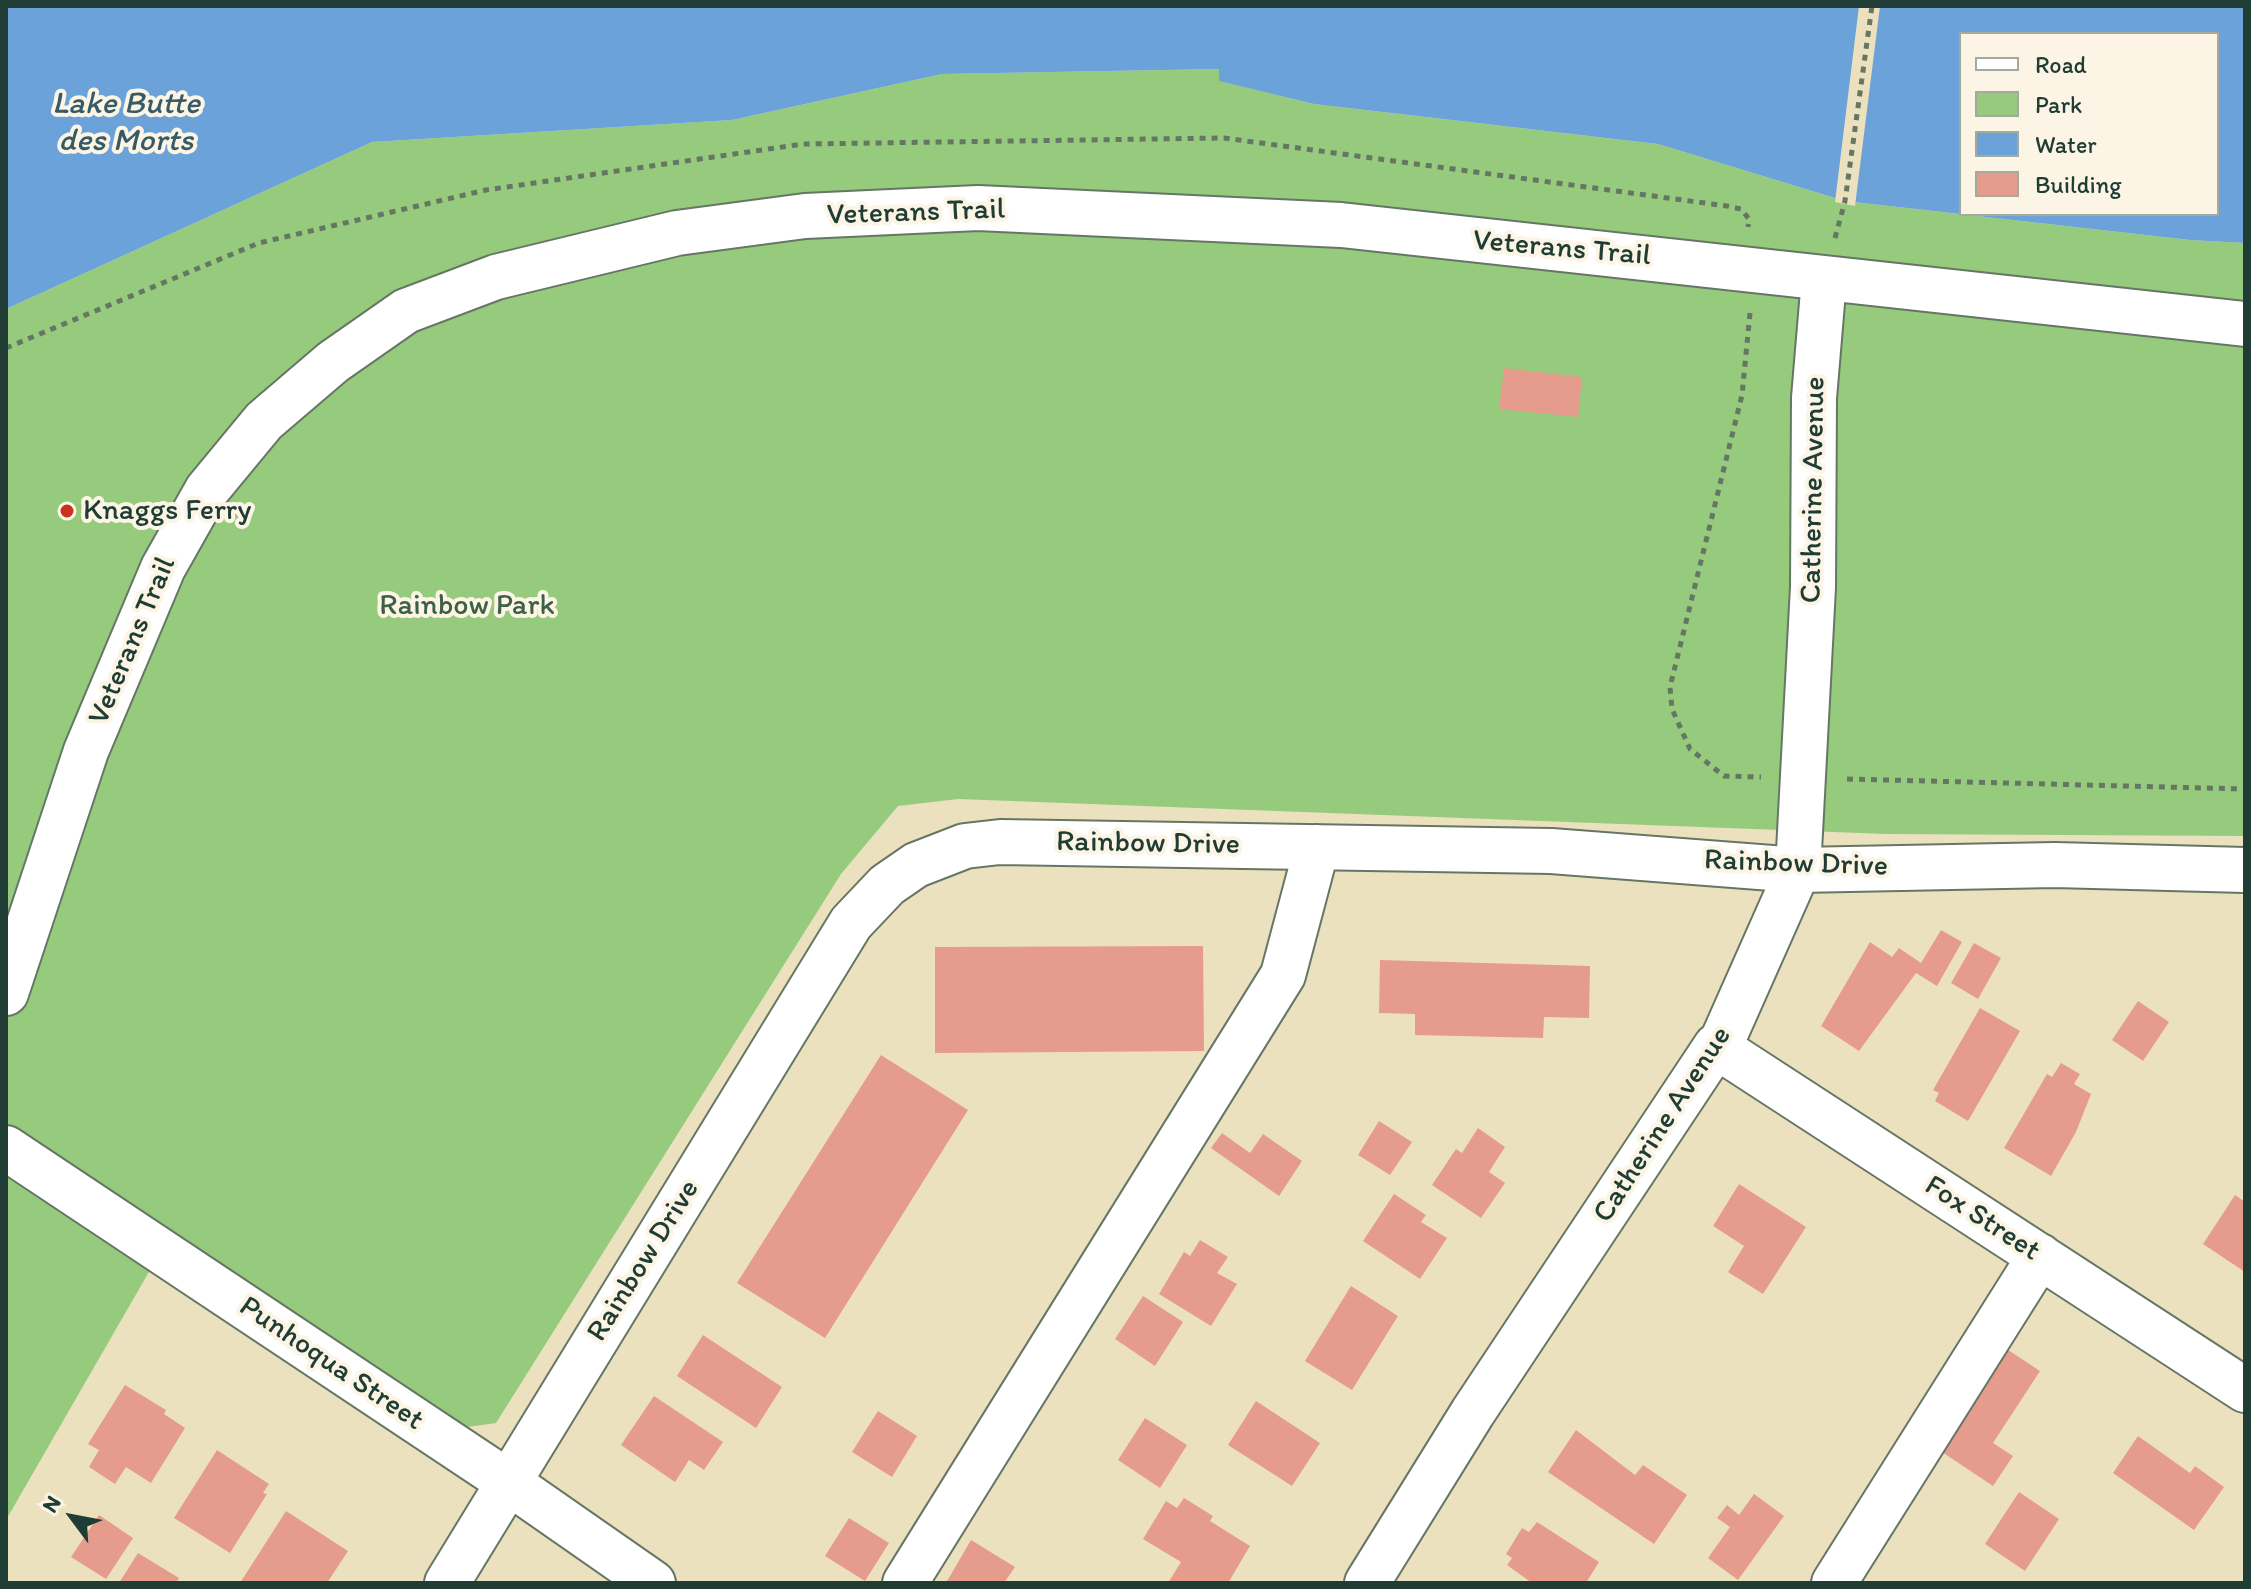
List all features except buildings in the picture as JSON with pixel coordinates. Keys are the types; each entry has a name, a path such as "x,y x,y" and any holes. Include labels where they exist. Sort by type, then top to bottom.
{"street":[{"name":"Veterans Trail","path":"6,993 86,751 163,568 199,502 234,454 297,390 406,311 446,295 586,253 677,233 805,216 978,208 1341,225 2245,324"},
{"name":"Catherine Avenue","path":"1367,1583 1473,1412 1716,1046 1719,1048 1798,870 1813,587 1814,398 1824,279"},
{"name":"Rainbow Drive","path":"447,1583 851,923 887,885 916,865 965,846 1000,842 1595,853 1798,870 2055,865 2245,870"},
{"path":"905,1583 1283,975 1317,847"},
{"name":"Fox Street","path":"1719,1048 2245,1390"},
{"name":"Punhoqua Street","path":"6,1148 508,1482 653,1583"},
{"path":"1834,1583 2040,1256"}],"path":[{"path":"1824,279 1845,201 1872,6"},
{"path":"1750,314 1742,395 1670,687 1672,709 1690,749 1724,776 1755,777"},
{"path":"1831,779 2245,789"}],"green space":[{"name":"Rainbow Park","path":"1220,69 1220,81 1314,104 1658,144 1845,201 1959,216 2245,243 2245,836 1886,834 958,799 898,806 841,874 496,1423 460,1428 161,1251 6,1520 6,309 372,142 732,120 942,74"}],"water":[{"name":"Lake Butte des Morts","path":"6,6 2245,6 2245,243 2190,240 1978,216 2219,216 2219,32 1959,32 1959,214 1845,201 1658,144 1314,104 1219,81 1219,69 942,74 732,120 372,142 6,309"}],"pier":[{"path":"1859,6 1880,6 1855,206 1835,202"}],"place":[{"name":"Knaggs Ferry","path":"67,511"}]}
